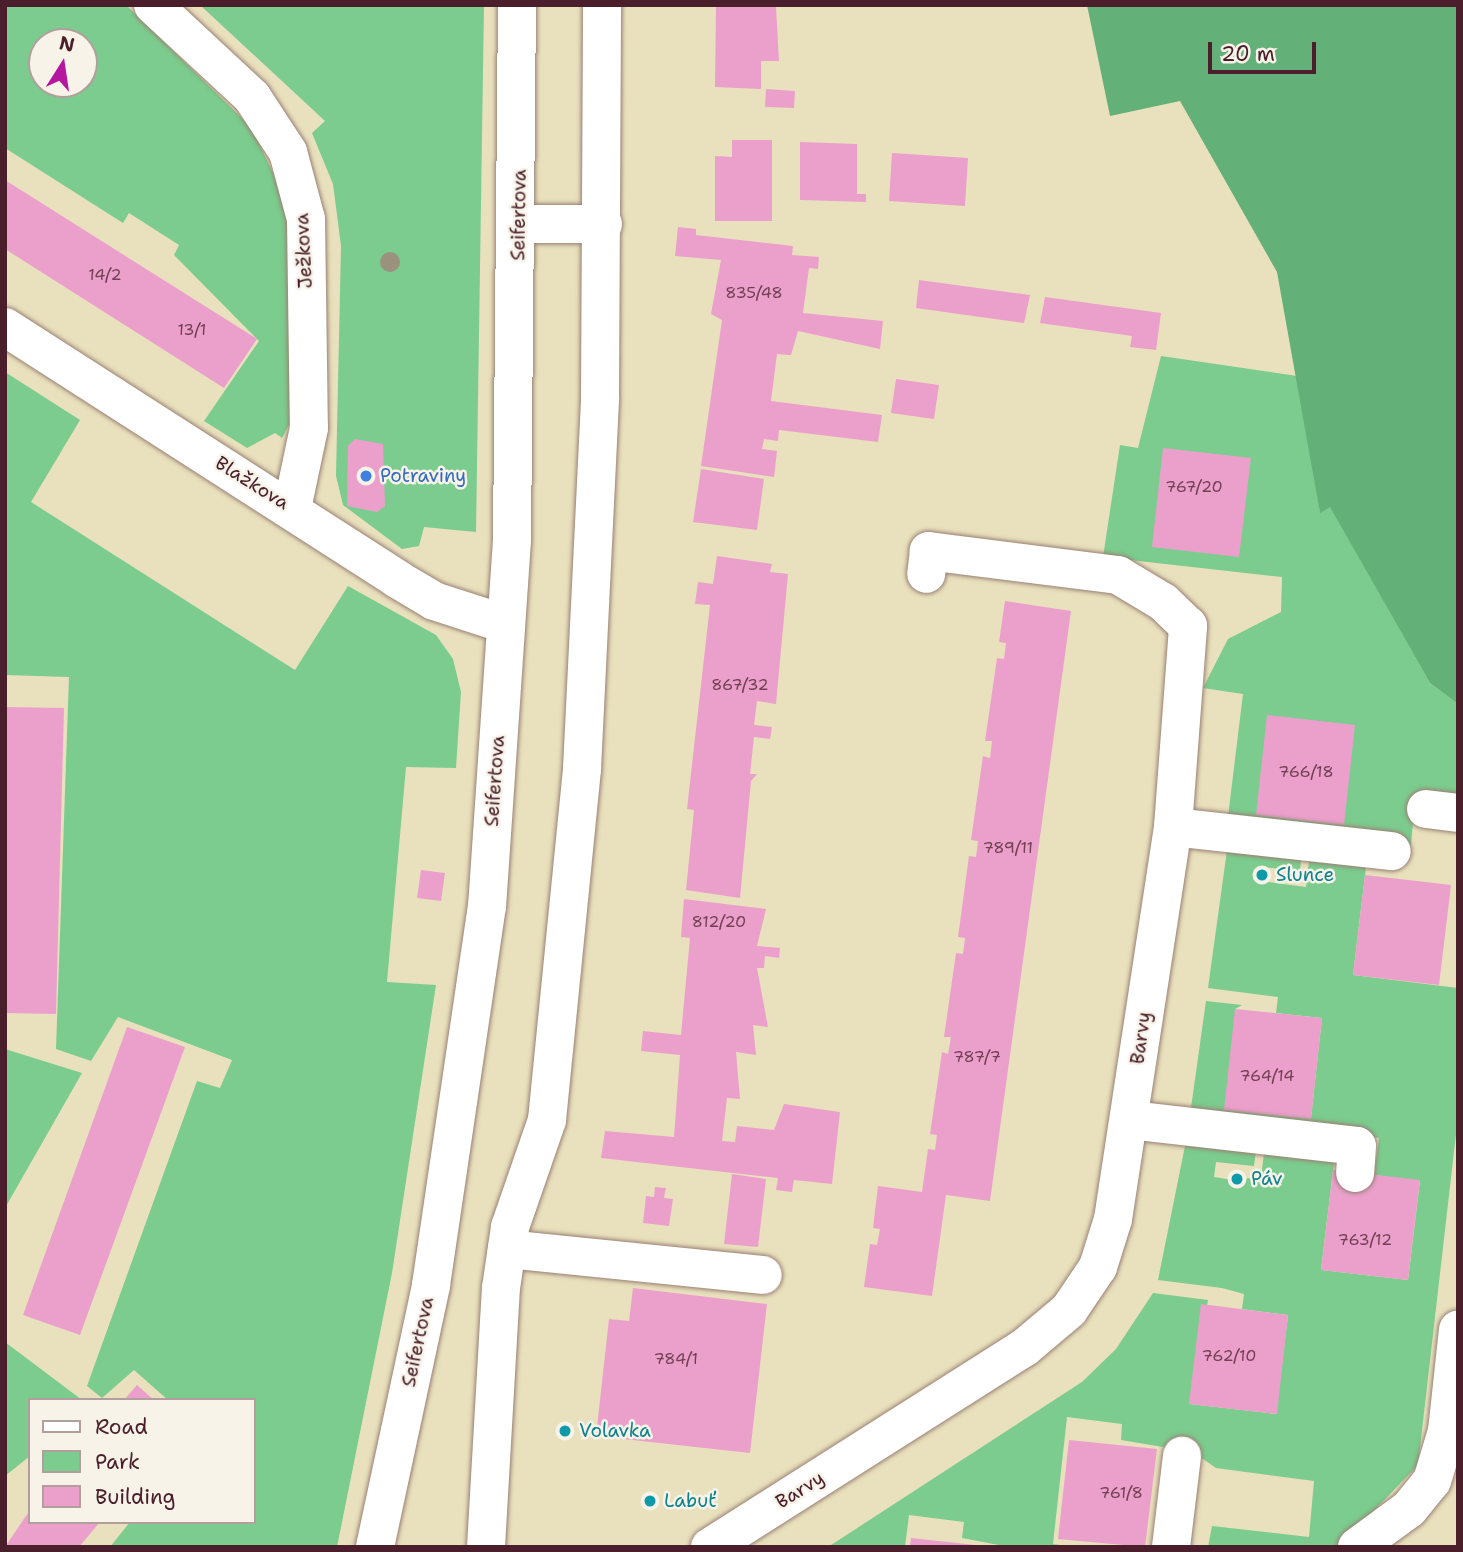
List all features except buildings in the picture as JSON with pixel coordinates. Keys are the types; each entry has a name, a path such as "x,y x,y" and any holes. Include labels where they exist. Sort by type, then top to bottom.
{"street":[{"name":"Ježkova","path":"153,5 252,97 288,152 306,219 309,428 292,509"},
{"name":"Seifertova","path":"375,1547 431,1285 487,907 505,624 519,224 517,5"},
{"path":"486,1547 507,1249 547,1120 566,966 589,627 603,224 602,5"},
{"path":"519,224 603,224"},
{"name":"Blažkova","path":"5,327 434,601 505,624"},
{"name":"Barvy","path":"710,1547 1024,1348 1069,1310 1098,1267 1130,1120 1173,827 1188,626 1163,602 1118,575 929,551 926,574"},
{"path":"1173,827 1392,851"},
{"path":"1130,1120 1357,1146 1355,1173"},
{"path":"507,1249 763,1275"},
{"path":"1357,1547 1409,1509 1432,1481 1447,1431 1458,1330"},
{"path":"1171,1547 1182,1456"}],"green space":[{"path":"5,5 126,5 251,127 287,202 290,423 282,438 275,433 247,448 204,421 259,341 174,255 179,245 129,213 123,223 5,148"},
{"path":"200,5 484,5 476,532 424,527 419,546 402,549 343,505 336,476 341,246 333,184 312,133 325,121"},
{"path":"1087,5 1458,5 1458,704 1430,683 1330,507 1320,513 1277,272 1180,101 1110,116"},
{"path":"1161,356 1297,376 1320,512 1330,506 1430,683 1458,704 1458,795 1413,823 1411,845 1227,825 1243,694 1203,688 1228,639 1281,612 1282,577 1103,557 1120,445 1138,448"},
{"path":"5,372 80,420 31,502 295,670 348,586 436,635 453,659 461,692 456,768 406,767 387,982 436,985 392,1273 337,1547 110,1547 128,1524 256,1524 256,1398 166,1398 134,1370 102,1398 87,1386 197,1081 220,1088 232,1060 118,1017 91,1061 56,1049 69,677 5,675"},
{"path":"1228,843 1302,852 1300,871 1262,867 1260,881 1306,887 1310,853 1367,859 1353,975 1458,988 1458,1117 1418,1465 1339,1547 1208,1547 1212,1526 1309,1537 1314,1481 1216,1468 1193,1452 1121,1440 1122,1424 1067,1417 1053,1544 1075,1547 1004,1546 962,1538 964,1522 909,1515 905,1547 828,1547 1082,1382 1116,1349 1153,1293 1208,1300 1190,1404 1276,1414 1288,1315 1242,1309 1244,1294 1222,1288 1158,1280 1187,1136 1257,1144 1254,1166 1216,1162 1214,1177 1233,1180 1261,1177 1265,1146 1335,1154 1321,1270 1408,1280 1420,1181 1374,1175 1379,1138 1190,1115 1206,1001 1242,1005 1235,1009 1311,1118 1322,1018 1276,1013 1278,997 1208,988"},
{"path":"5,1049 82,1073 5,1208"},
{"path":"5,1342 79,1398 28,1398 28,1458 5,1476"}],"place":[{"name":"Potraviny","path":"366,476"},
{"name":"Slunce","path":"1262,875"},
{"name":"Páv","path":"1237,1179"},
{"name":"Volavka","path":"565,1431"},
{"name":"Labuť","path":"650,1501"}]}
